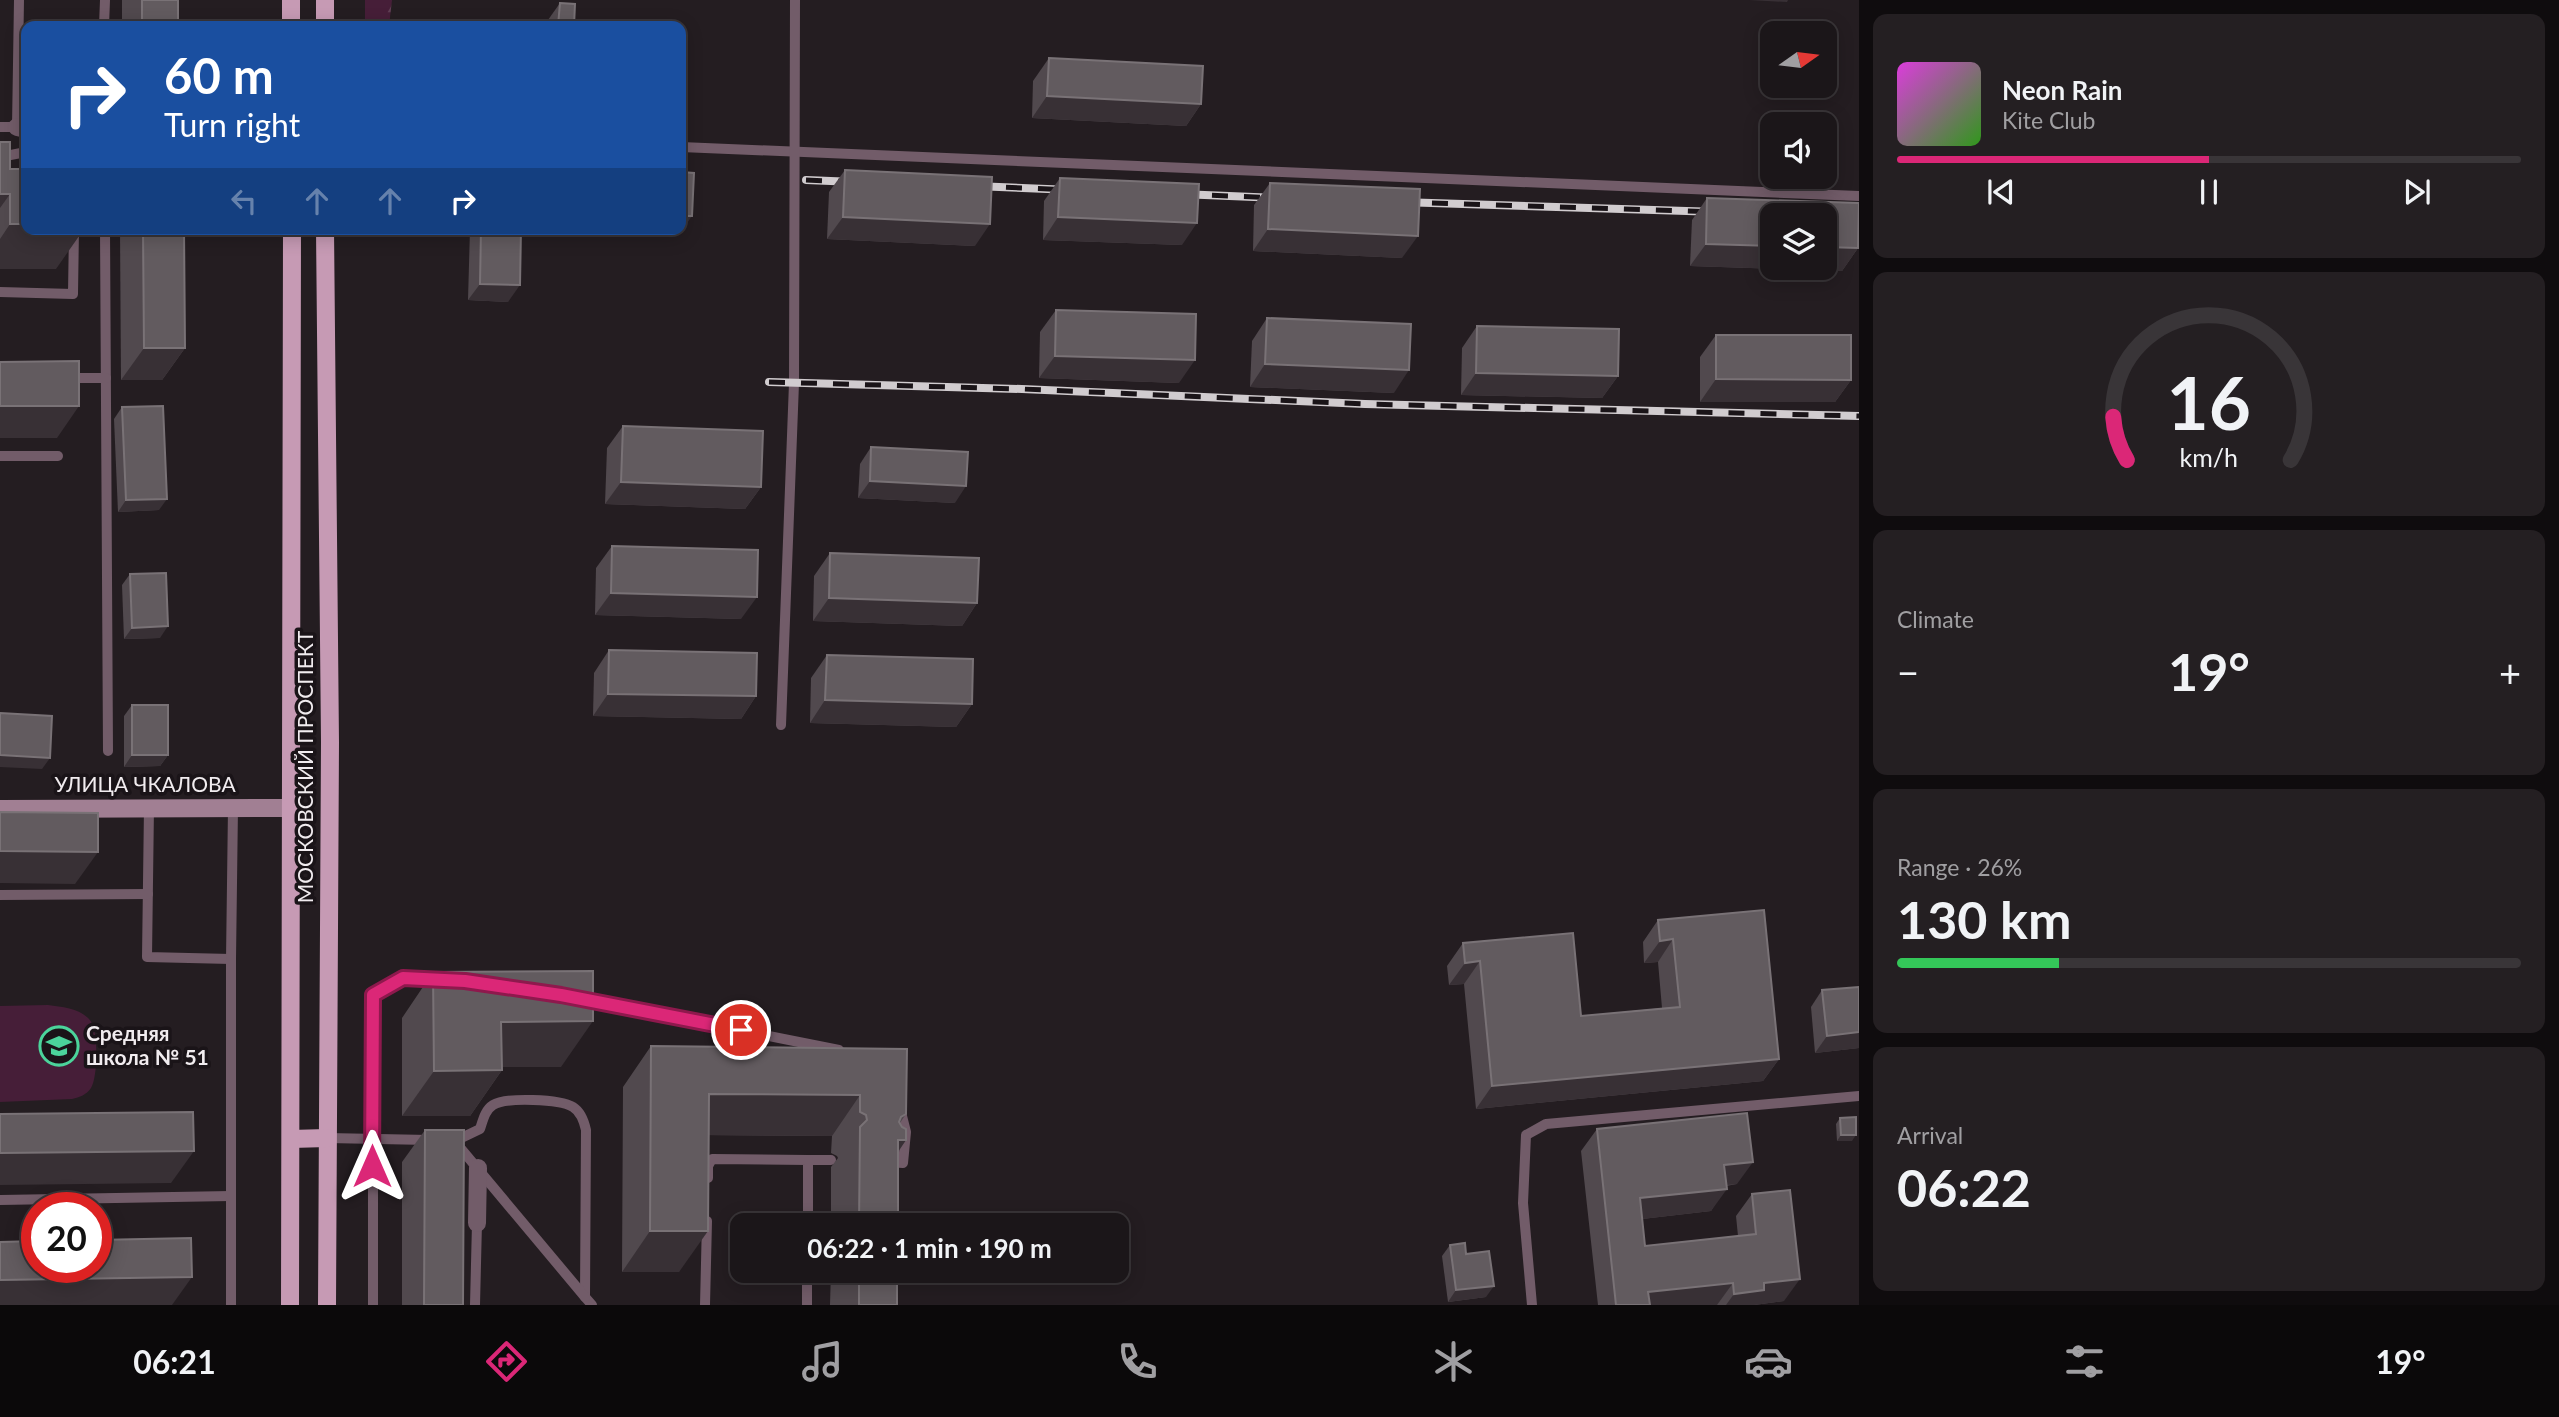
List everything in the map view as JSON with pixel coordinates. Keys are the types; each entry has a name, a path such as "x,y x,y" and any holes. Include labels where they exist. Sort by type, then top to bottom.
{"main road":[{"path":"291,0 291,21"},
{"path":"325,0 325,21"},
{"name":"МОСКОВСКИЙ ПРОСПЕКТ","path":"290,1305 292,235"},
{"name":"МОСКОВСКИЙ ПРОСПЕКТ","path":"325,235 330,728 327,1305"},
{"path":"291,1139 327,1138"}],"street":[{"name":"УЛИЦА ЧКАЛОВА","path":"0,809 290,808"},
{"path":"477,1223 478,1168"}],"lane":[{"path":"14,128 19,0"},
{"path":"104,0 104,21"},
{"path":"782,725 794,383 795,0"},
{"path":"686,147 1859,196"},
{"path":"0,158 21,153"},
{"path":"0,292 73,294 74,235"},
{"path":"105,235 108,751"},
{"path":"53,378 106,378"},
{"path":"0,456 58,456"},
{"path":"149,807 147,957 231,959"},
{"path":"231,1305 233,807"},
{"path":"0,895 148,894"},
{"path":"373,1305 373,995 403,978 453,981"},
{"path":"575,997 855,1053"},
{"path":"878,1162 903,1163 906,1132 896,1096"},
{"path":"1532,1305 1523,1203 1526,1135 1546,1124 1859,1096"},
{"path":"327,1138 454,1141 480,1129 487,1110 500,1102 560,1101 576,1108 583,1118 586,1130 589,1301"},
{"path":"454,1141 589,1301"},
{"path":"708,1194 708,1166 712,1159 831,1160"},
{"path":"808,1160 808,1213"},
{"path":"0,1200 231,1196"},
{"path":"705,1305 707,1208"},
{"path":"475,1305 477,1223"},
{"path":"807,1283 807,1305"}],"green space":[{"path":"365,0 392,0 390,21 365,21"},
{"path":"48,1005 75,1010 85,1015 92,1024 96,1053 91,1088 72,1099 0,1102 0,1006"}],"building":[{"path":"142,0 178,0 178,21 142,21"},
{"path":"560,3 575,4 574,21 558,21"},
{"path":"1049,58 1203,66 1201,104 1047,96"},
{"path":"0,142 10,142 10,169 21,169 21,224 10,224 10,194 0,194"},
{"path":"845,170 992,177 990,224 843,217"},
{"path":"686,172 694,173 692,216 686,216"},
{"path":"1060,178 1199,184 1197,223 1058,217"},
{"path":"1270,183 1420,189 1418,236 1268,229"},
{"path":"1707,198 1859,203 1858,248 1837,247 1837,203 1760,203 1760,246 1706,244"},
{"path":"143,235 184,235 185,348 144,348"},
{"path":"481,235 521,235 520,285 480,284"},
{"path":"1056,310 1196,314 1195,360 1055,356"},
{"path":"1267,318 1411,324 1409,370 1265,364"},
{"path":"1477,326 1619,329 1618,376 1476,373"},
{"path":"1716,335 1851,335 1851,380 1716,379"},
{"path":"79,361 79,406 0,406 0,362"},
{"path":"163,406 167,499 126,500 122,407"},
{"path":"623,426 763,431 761,487 621,482"},
{"path":"871,447 968,452 966,486 870,481"},
{"path":"612,546 758,550 757,597 611,593"},
{"path":"830,553 979,558 977,603 829,598"},
{"path":"166,573 168,626 132,628 130,574"},
{"path":"609,650 757,653 756,696 608,694"},
{"path":"827,655 973,659 972,704 825,700"},
{"path":"132,705 168,705 168,755 132,755"},
{"path":"0,713 52,716 50,758 0,755"},
{"path":"0,812 98,813 98,852 0,851"},
{"path":"1764,910 1779,1059 1492,1086 1480,961 1465,963 1463,943 1573,933 1581,1016 1680,1007 1673,939 1660,941 1658,920"},
{"path":"593,971 593,1021 501,1022 502,1070 434,1071 433,972"},
{"path":"1859,987 1859,1032 1827,1036 1822,990"},
{"path":"651,1046 907,1049 906,1114 899,1122 906,1129 906,1140 898,1140 898,1213 859,1213 860,1127 867,1120 866,1115 860,1112 860,1095 709,1094 708,1231 650,1231"},
{"path":"193,1112 194,1151 0,1153 0,1114"},
{"path":"1747,1113 1753,1162 1724,1165 1727,1189 1640,1198 1645,1246 1756,1234 1752,1194 1790,1190 1800,1279 1764,1283 1764,1290 1734,1294 1733,1283 1648,1292 1650,1305 1616,1305 1597,1129"},
{"path":"1856,1117 1856,1135 1841,1135 1840,1118"},
{"path":"425,1130 464,1130 463,1305 424,1305"},
{"path":"191,1238 192,1277 112,1278 112,1240"},
{"path":"21,1241 21,1280 0,1280 0,1242"},
{"path":"1465,1243 1466,1254 1489,1251 1494,1286 1456,1290 1450,1245"},
{"path":"859,1283 897,1283 897,1305 859,1305"}],"railway":[{"path":"806,180 855,182"},
{"path":"974,186 1072,190"},
{"path":"1180,194 1278,198"},
{"path":"1400,202 1719,212"},
{"path":"769,382 1022,389 1365,404 1859,416"}],"place":[{"name":"Средняя школа № 51","path":"59,1046"}],"route":[{"path":"372,1166 373,995 403,978 465,981 561,995 741,1030"}]}
